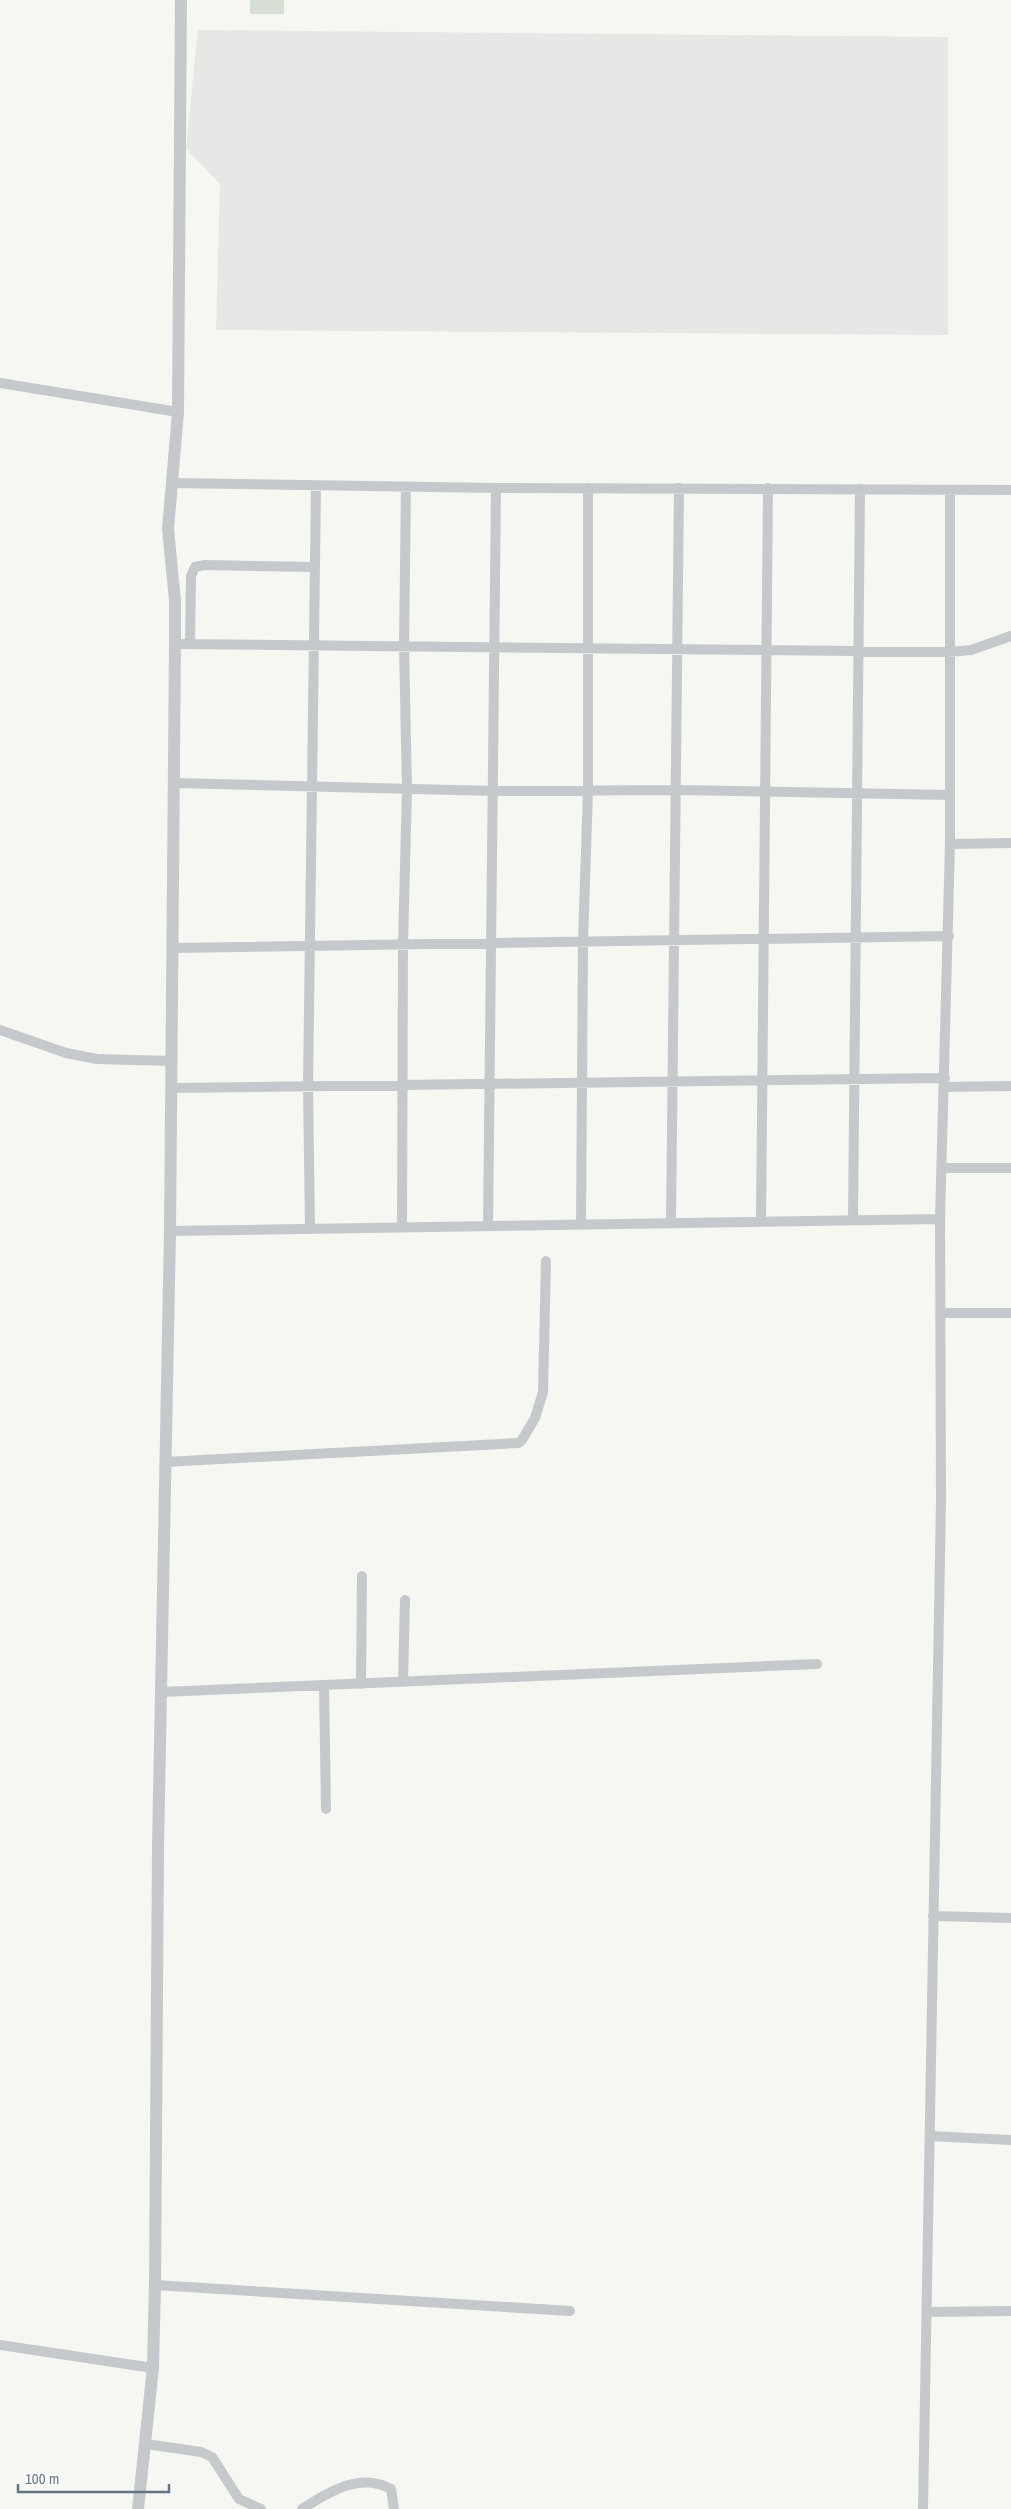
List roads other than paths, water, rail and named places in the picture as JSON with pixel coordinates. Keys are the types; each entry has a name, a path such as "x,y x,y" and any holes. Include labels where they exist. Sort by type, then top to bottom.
{"street":[{"path":"138,2509 153,2368 155,2285 158,1857 170,1231 174,783 175,601 168,529 178,412 181,0"},
{"path":"0,383 178,412"},
{"path":"172,483 316,487 1011,490"},
{"path":"402,1227 403,944 407,789 404,646 406,486"},
{"path":"310,1229 308,1086 316,487"},
{"path":"488,1226 496,648 496,488"},
{"path":"581,1224 583,941 588,790 588,488"},
{"path":"671,1223 679,488"},
{"path":"761,1222 768,488"},
{"path":"853,1220 860,489"},
{"path":"923,2509 941,1490 940,1219 949,936 950,490"},
{"path":"190,644 191,576 195,567 205,564 314,567"},
{"path":"175,644 949,652 971,650 1011,636"},
{"path":"174,783 494,791 676,790 950,795"},
{"path":"950,844 1011,844"},
{"path":"172,948 949,936"},
{"path":"0,1030 66,1053 97,1059 171,1061"},
{"path":"171,1088 854,1079 1011,1086"},
{"path":"942,1168 1011,1168"},
{"path":"170,1231 940,1219"},
{"path":"165,1462 518,1443 522,1440 534,1418 543,1392 546,1261"},
{"path":"941,1313 1011,1314"},
{"path":"361,1684 362,1576"},
{"path":"403,1682 404,1600"},
{"path":"161,1692 817,1664"},
{"path":"324,1685 326,1809"},
{"path":"933,1916 1011,1918"},
{"path":"930,2136 1011,2140"},
{"path":"155,2285 570,2311"},
{"path":"927,2312 1011,2311"},
{"path":"0,2345 153,2368"},
{"path":"146,2444 201,2452 212,2457 239,2499 261,2509"},
{"path":"302,2509 330,2491 361,2482 380,2484 391,2489 394,2509"}]}
